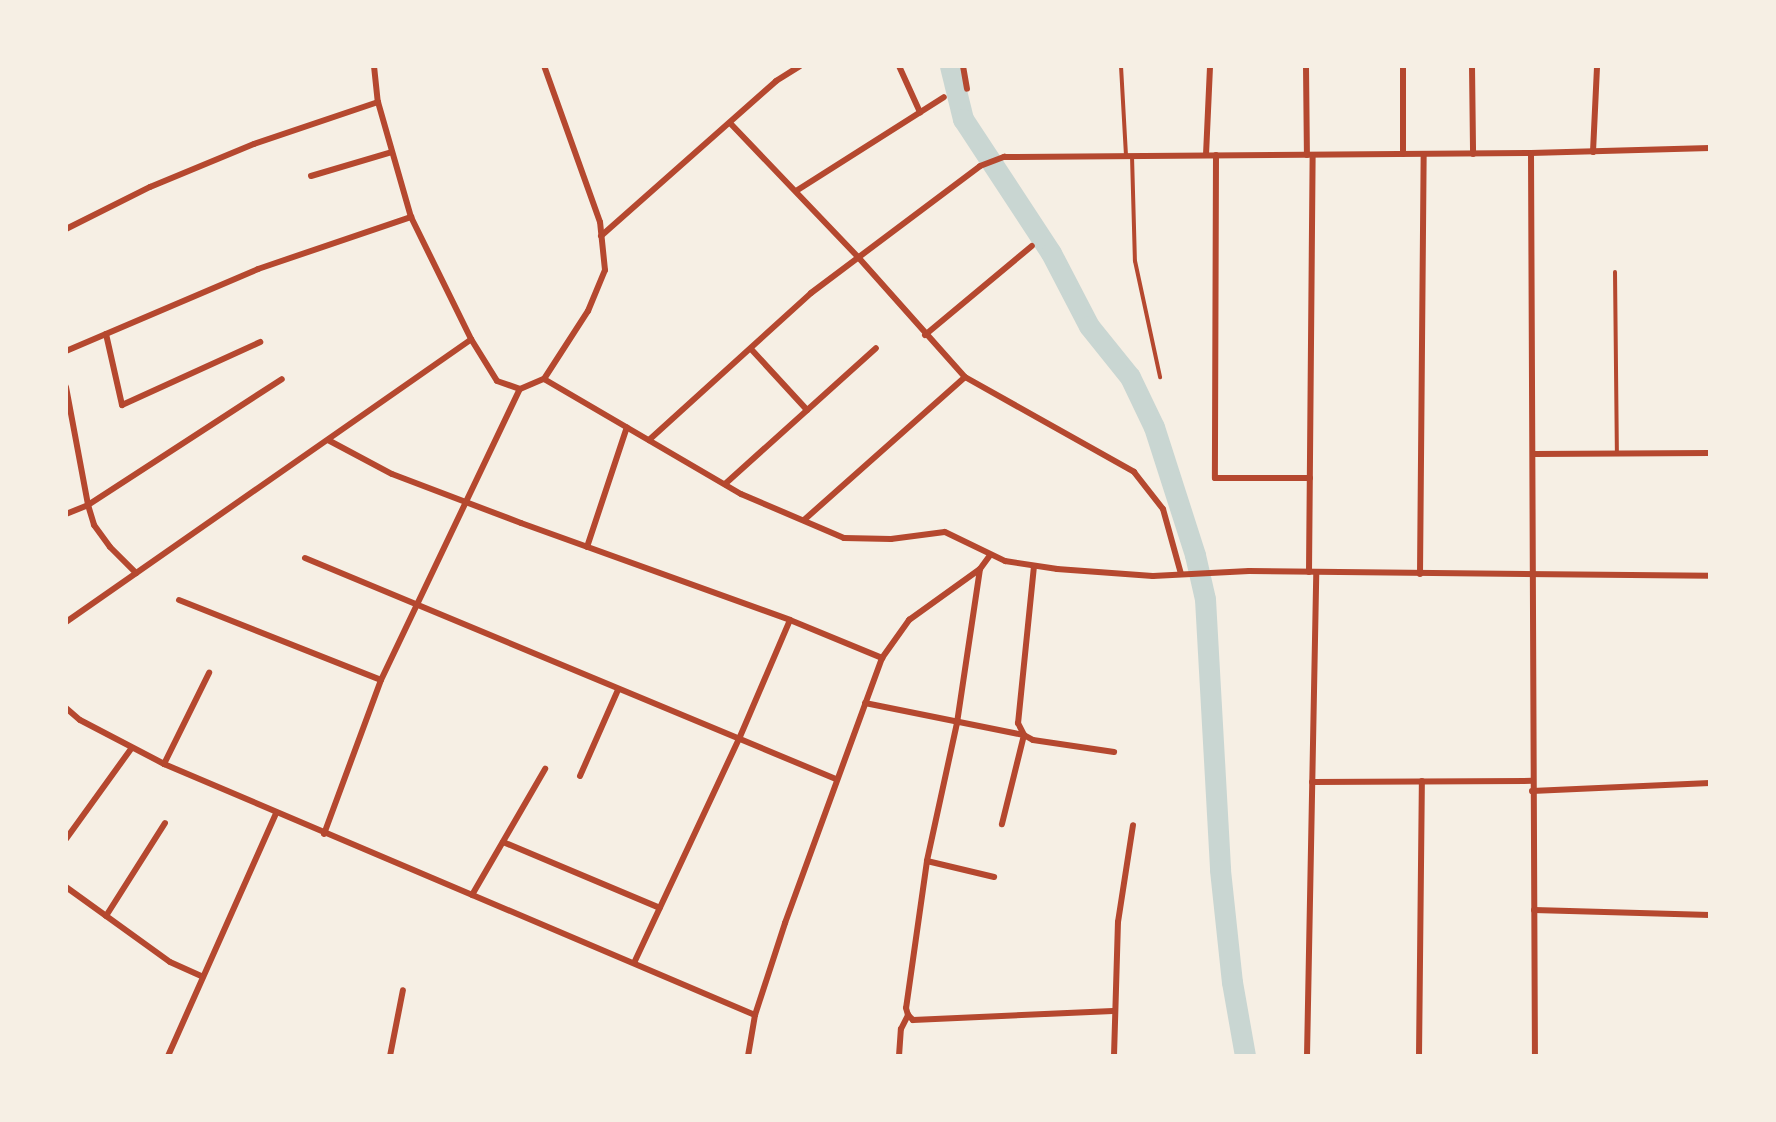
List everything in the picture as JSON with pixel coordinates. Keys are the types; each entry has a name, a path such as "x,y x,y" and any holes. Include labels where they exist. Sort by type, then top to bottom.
{"street":[{"path":"374,66 378,102 411,217 471,339 497,381 519,389 544,379 588,311 605,270 600,222 544,66"},
{"path":"601,236 776,81 800,66"},
{"path":"899,66 920,112"},
{"path":"963,66 967,89"},
{"path":"1206,155 1210,66"},
{"path":"1306,66 1310,155 1310,478 1313,572 1307,1056"},
{"path":"1403,66 1403,154"},
{"path":"1472,66 1473,154"},
{"path":"1593,152 1598,66"},
{"path":"796,191 944,97"},
{"path":"66,229 150,188 254,144 378,102"},
{"path":"730,123 858,257 925,335 965,377 1134,472 1163,508 1181,574"},
{"path":"649,440 811,292 980,166 1004,157 1473,154 1710,148"},
{"path":"311,176 392,152"},
{"path":"1531,153 1534,454 1532,791 1535,1056"},
{"path":"1420,574 1424,154"},
{"path":"1216,155 1215,478 1310,478"},
{"path":"66,351 258,269 411,217"},
{"path":"925,335 1032,246"},
{"path":"106,334 122,405 260,342"},
{"path":"66,622 471,339"},
{"path":"725,484 876,348"},
{"path":"751,349 807,410"},
{"path":"804,520 965,377"},
{"path":"66,514 88,505 282,379"},
{"path":"544,379 741,494 844,538 891,539 945,532 1005,561 1034,566 1153,576 1209,572 1710,576"},
{"path":"66,387 70,426 94,525 110,547 136,573"},
{"path":"324,834 381,680 519,389"},
{"path":"587,547 627,427"},
{"path":"328,440 392,474 790,620 882,658"},
{"path":"1534,454 1710,453"},
{"path":"748,1056 755,1015 836,779 882,658 909,620 980,570 990,555"},
{"path":"305,558 836,779"},
{"path":"1002,824 1024,735 1018,723 1034,566"},
{"path":"980,570 957,723 927,861 906,1008 908,1015 913,1020 1113,1011"},
{"path":"179,600 381,680"},
{"path":"634,963 739,739 790,620"},
{"path":"164,764 208,673"},
{"path":"580,776 618,690"},
{"path":"865,703 1024,735 1033,740 1114,752"},
{"path":"66,708 80,720 131,749 164,764 324,834 755,1015"},
{"path":"66,839 131,749"},
{"path":"472,895 545,769"},
{"path":"1311,782 1532,781"},
{"path":"1419,1056 1422,782"},
{"path":"1532,791 1710,783"},
{"path":"168,1056 276,813"},
{"path":"106,916 165,823"},
{"path":"1114,1056 1113,1011 1118,922 1133,825"},
{"path":"503,842 660,908"},
{"path":"927,861 994,877"},
{"path":"66,887 170,962 203,977"},
{"path":"1534,910 1710,915"},
{"path":"390,1056 404,990"},
{"path":"899,1056 901,1029 908,1015"}],"lane":[{"path":"1121,66 1135,261 1160,377"},
{"path":"1615,272 1617,453"}],"waterway":[{"path":"950,66 963,119 1051,253 1089,326 1130,377 1154,427 1195,555 1205,599 1220,870 1232,982 1245,1056"}]}
